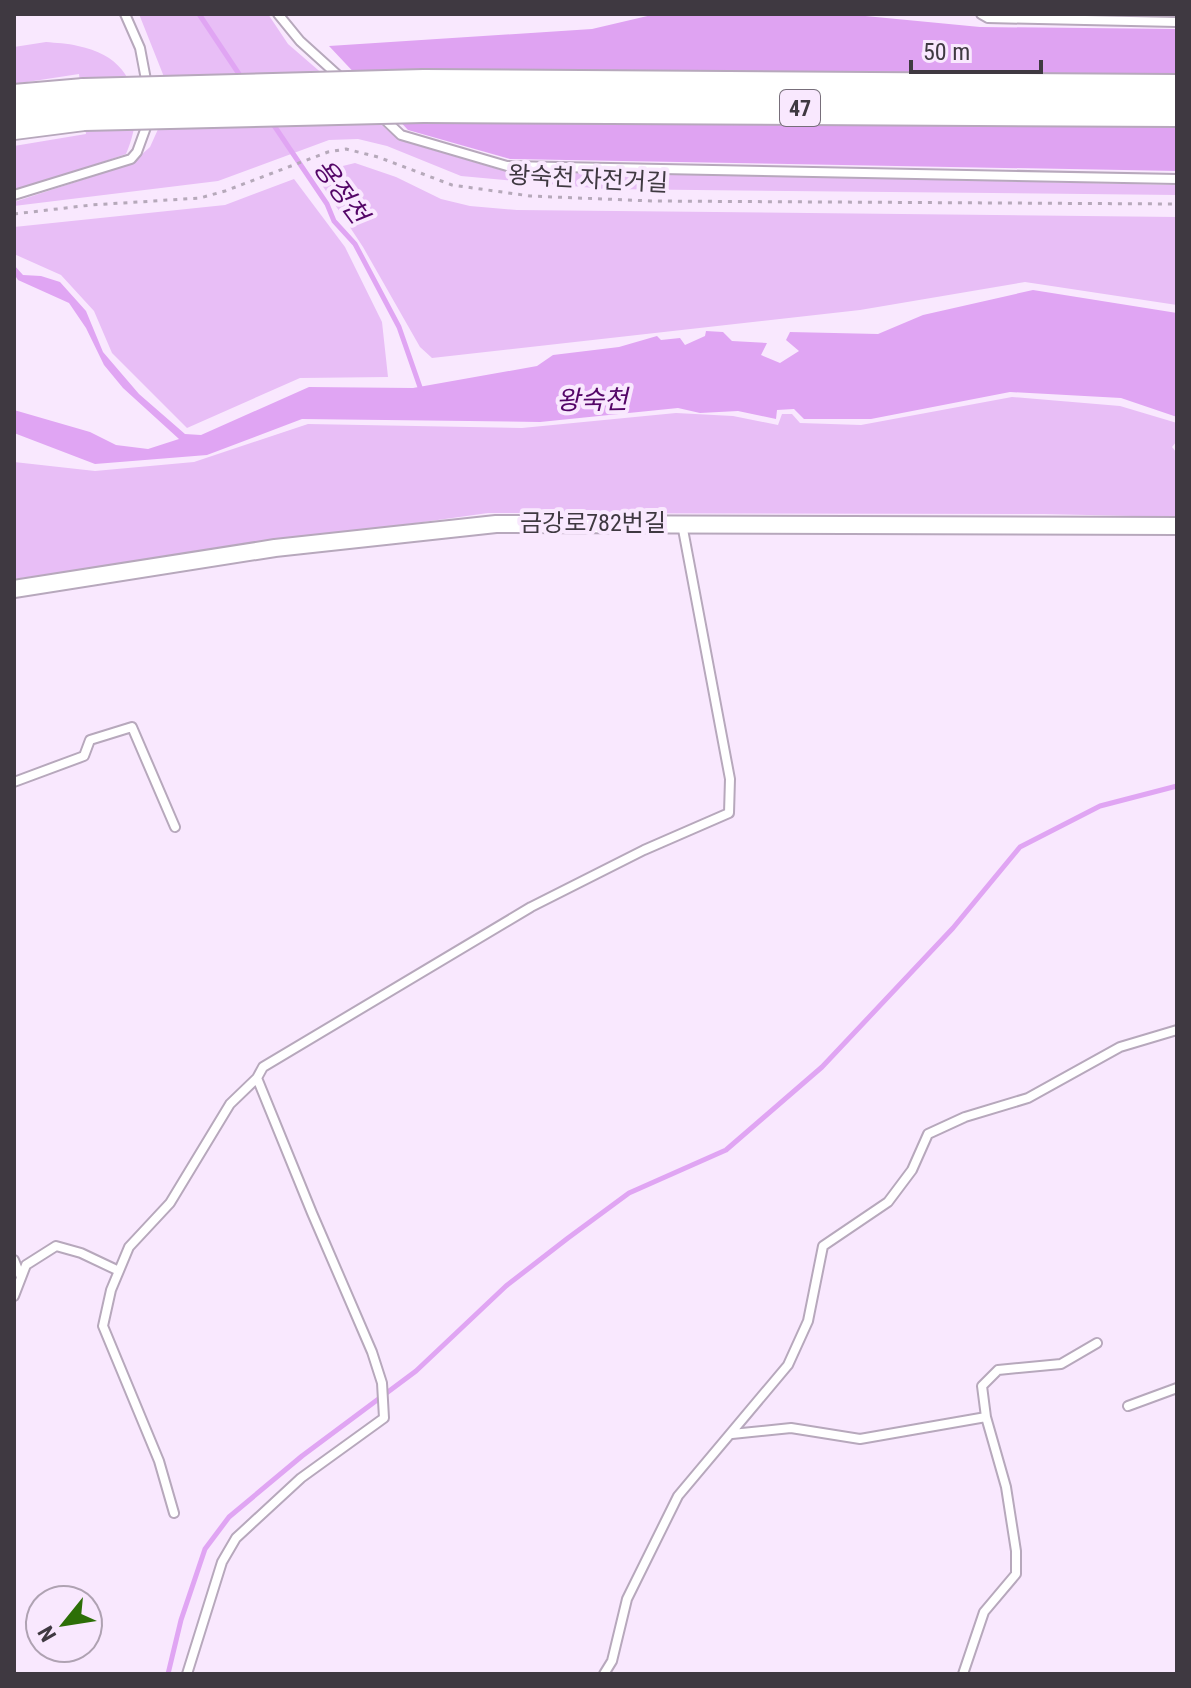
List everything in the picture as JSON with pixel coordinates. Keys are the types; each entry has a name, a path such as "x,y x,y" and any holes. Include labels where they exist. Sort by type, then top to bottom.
{"highway":[{"name":"47","path":"14,99 84,104 423,96 1177,89"},
{"name":"47","path":"423,96 1177,112"},
{"name":"47","path":"14,125 84,104"}],"street":[{"name":"금강로782번길","path":"14,589 275,548 496,524 1177,526"}],"lane":[{"path":"14,195 131,159 137,152 149,120 150,105 140,48 125,14"},
{"path":"278,14 300,41 356,93"},
{"path":"981,14 988,18 1177,22"},
{"path":"367,103 401,135 507,166 1177,179"},
{"path":"174,1513 159,1461 103,1326 111,1290 129,1247 170,1203 230,1104 257,1078 263,1067 531,907 644,850 729,813 730,779 682,523"},
{"path":"14,782 84,756 90,740 132,727 175,827"},
{"path":"604,1674 612,1661 627,1599 678,1496 788,1365 808,1321 823,1246 888,1202 912,1170 928,1134 965,1117 1028,1098 1120,1047 1177,1030"},
{"path":"187,1674 222,1562 236,1538 301,1478 384,1418 382,1383 372,1352 257,1078"},
{"path":"14,1296 26,1265 56,1246 81,1253 119,1271"},
{"path":"14,1260 21,1277"},
{"path":"963,1674 984,1612 1016,1574 1016,1551 1006,1487 986,1417 982,1386 998,1370 1061,1364 1097,1343"},
{"path":"1128,1406 1177,1388"},
{"path":"732,1434 791,1428 860,1439 986,1417"}],"path":[{"name":"왕숙천 자전거길","path":"14,214 200,198 346,149 452,185 530,196 652,201 1177,204"}],"shaded area":[{"path":"139,14 268,14 288,44 399,140 501,170 1177,185 1177,195 605,189 461,176 387,146 358,139 329,140 218,181 14,206 14,202 131,164 150,147 164,116 170,92"},
{"path":"656,14 855,15 980,27 1177,29 1177,171 510,159 408,130 329,46 592,29"},
{"path":"46,42 74,45 97,52 124,72 135,101 132,136 126,154 14,192 14,146 86,134 79,74 14,84 14,47"},
{"path":"355,163 396,177 441,199 470,206 517,210 1177,217 1177,305 1025,282 860,310 432,358 420,347 363,247 314,173"},
{"path":"294,179 345,247 382,322 388,377 300,378 187,428 112,353 94,311 61,275 14,254 14,227 225,205"},
{"path":"1012,397 1120,406 1177,423 1177,441 1172,447 1177,453 1177,517 488,513 14,579 14,462 95,471 194,462 308,424 522,428 676,413 733,416 778,425 782,414 792,414 800,423 861,425"}],"water":[{"name":"왕숙천","path":"14,265 23,275 60,282 86,311 103,352 139,394 185,434 201,435 309,387 413,388 537,366 553,355 619,347 657,336 661,340 680,338 685,345 705,336 706,331 723,332 732,341 767,343 761,355 780,363 799,351 786,340 790,332 878,334 923,315 1033,290 1177,313 1177,417 1121,398 1010,392 871,419 804,419 794,409 777,410 776,419 738,411 700,413 678,408 540,422 302,419 207,455 95,464 14,433 14,410 90,432 116,445 148,449 179,439 123,388 104,365 86,328 69,303 18,280"}],"waterway":[{"name":"용정천","path":"199,14 243,80"},
{"name":"용정천","path":"271,121 327,204 334,221 355,244 399,327 421,390"},
{"path":"168,1674 181,1620 205,1549 229,1517 302,1456 416,1371 506,1286 568,1238 629,1193 726,1150 822,1067 953,928 1020,847 1100,806 1177,786"}]}
